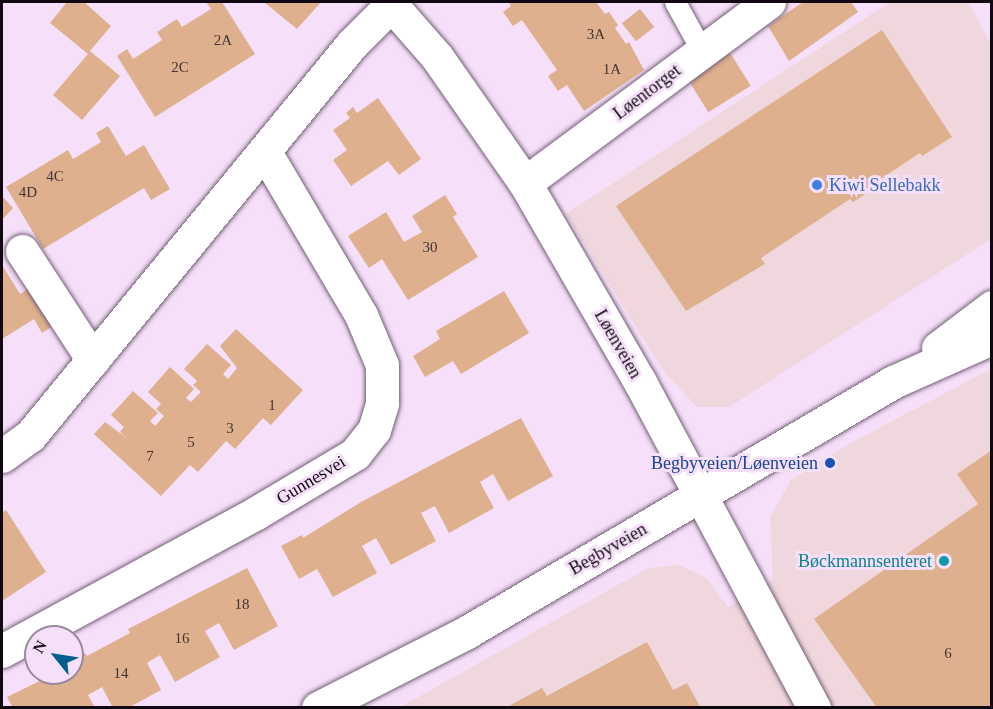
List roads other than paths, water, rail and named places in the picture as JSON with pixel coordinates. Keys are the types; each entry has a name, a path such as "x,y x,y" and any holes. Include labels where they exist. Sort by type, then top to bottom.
{"street":[{"name":"Løentorget","path":"525,183 769,2"},
{"path":"2,456 30,436 266,154 352,44 390,3"},
{"name":"Løenveien","path":"390,3 437,57 525,183 636,374 814,708"},
{"name":"Gunnesvei","path":"2,651 256,513 356,454 374,430 382,403 382,365 361,315 266,154"},
{"path":"22,251 93,360"},
{"name":"Begbyveien","path":"893,382 992,307"},
{"name":"Begbyveien","path":"322,707 467,632 893,382 992,338"}],"lane":[{"path":"675,2 702,51"}],"place":[{"name":"Kiwi Sellebakk","path":"817,185"},
{"name":"Begbyveien/Løenveien","path":"830,463"},
{"name":"Bøckmannsenteret","path":"944,561"}]}
